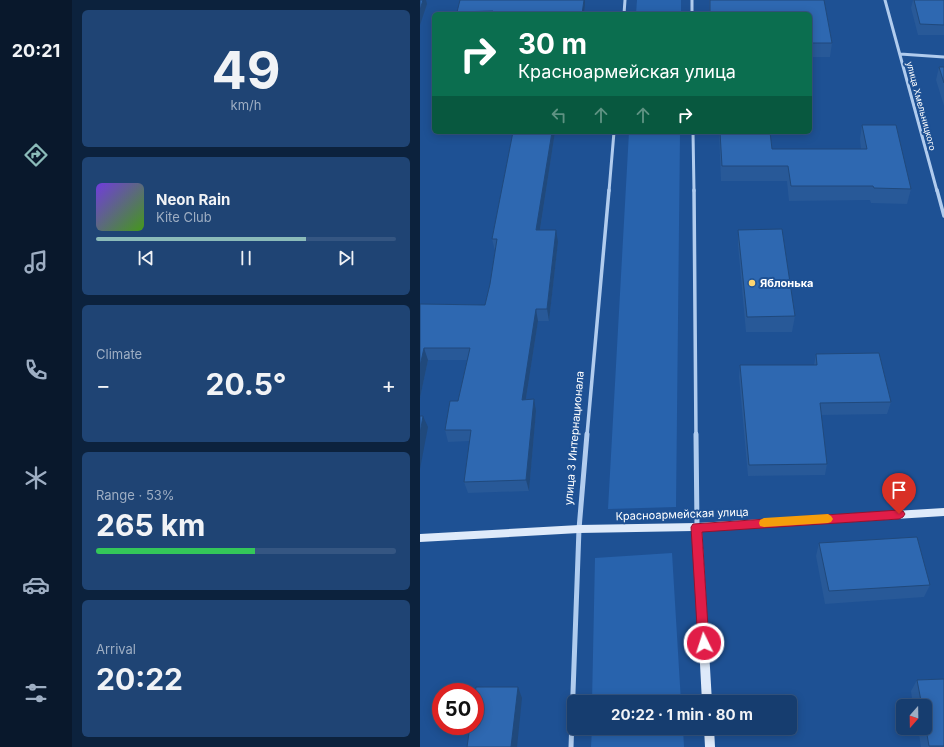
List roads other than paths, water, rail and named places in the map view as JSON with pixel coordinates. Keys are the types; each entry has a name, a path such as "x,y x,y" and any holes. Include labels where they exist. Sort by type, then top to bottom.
{"main road":[{"name":"Красноармейская улица","path":"420,538 579,529 697,527 944,512"},
{"path":"697,527 707,695"},
{"path":"709,735 710,747"}],"street":[{"path":"624,12 625,0"},
{"path":"692,0 692,12"},
{"name":"улица Хмельницкого","path":"885,0 944,216"},
{"path":"900,54 944,57"},
{"name":"улица 3 Интернационала","path":"571,747 579,529 614,134"},
{"path":"693,134 697,527"}],"place":[{"name":"Яблонька","path":"752,283"}]}
